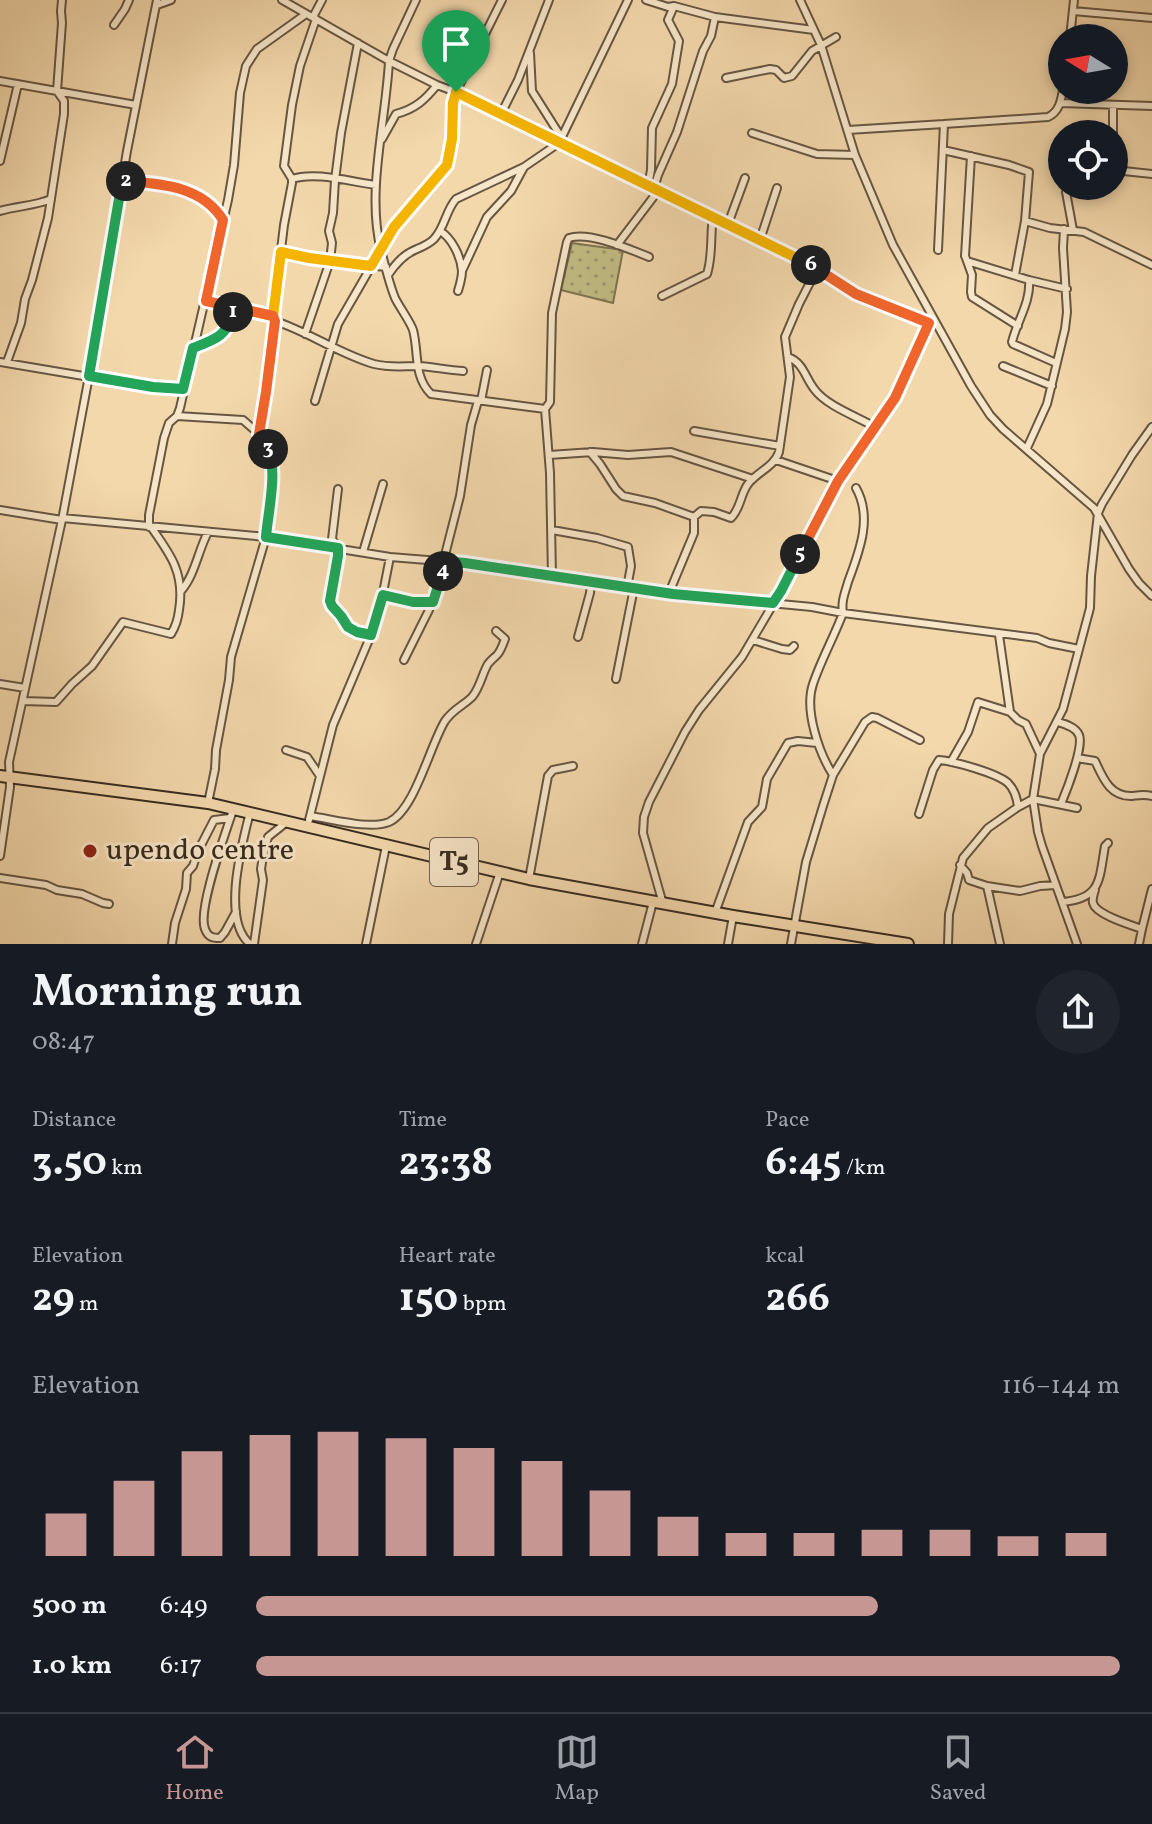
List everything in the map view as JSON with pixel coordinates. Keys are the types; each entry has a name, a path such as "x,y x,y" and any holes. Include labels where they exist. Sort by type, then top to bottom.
{"highway":[{"name":"T5","path":"5,777 208,803 232,814 250,812 288,821 309,821 386,846 529,879 793,925 856,940 908,944"}],"street":[{"path":"62,0 57,91 64,101 64,114 51,199 21,323 4,362 153,387 183,389"},
{"path":"114,25 129,0"},
{"path":"0,856 5,777 62,519 136,105 157,2 171,0"},
{"path":"282,0 389,61 728,224 817,269 856,294 930,319"},
{"path":"259,434 292,179 284,166 290,118 312,17 322,0"},
{"path":"416,0 389,61 376,185 378,235 394,296 413,328 417,366 431,394 545,409"},
{"path":"315,401 338,324 394,227 447,165 456,92 501,2 490,0"},
{"path":"501,114 518,80 549,0"},
{"path":"281,252 387,268 426,245 440,231 456,199 524,167 560,141 628,0"},
{"path":"646,0 715,17 814,30"},
{"path":"800,0 821,45 855,155 893,245 930,319 990,415 1098,513 1129,569 1152,596"},
{"path":"1072,24 1074,0"},
{"path":"653,188 652,128 672,84 679,41 668,20 674,6"},
{"path":"1073,11 1152,18"},
{"path":"23,701 56,702 92,666 123,622 171,634 177,626 181,582 173,562 150,527 149,515 164,438 169,423 180,408 206,301 234,165 240,93 246,66 257,49 312,17"},
{"path":"617,245 653,188 677,132 715,17"},
{"path":"726,78 770,69 788,78 812,51 836,37"},
{"path":"305,334 330,261 332,243 329,231 341,133 358,43"},
{"path":"530,49 532,91 560,141"},
{"path":"0,81 136,105"},
{"path":"0,161 18,84"},
{"path":"380,143 396,114 425,101 437,85"},
{"path":"848,130 1048,117 1060,104"},
{"path":"1078,104 1152,106"},
{"path":"1113,106 1113,120"},
{"path":"938,250 944,124"},
{"path":"752,133 817,154 855,155"},
{"path":"943,150 1029,172 1025,221 1015,275"},
{"path":"971,156 965,256 972,275 972,297 1018,326"},
{"path":"458,291 468,255 487,217 511,191 524,167"},
{"path":"1128,171 1152,174"},
{"path":"292,179 302,176 376,185"},
{"path":"728,224 745,178"},
{"path":"122,181 189,191 216,209 223,220"},
{"path":"760,240 777,188"},
{"path":"0,211 51,199"},
{"path":"1067,200 1073,230"},
{"path":"662,296 707,274 711,260 713,217"},
{"path":"1025,221 1073,230 1100,239 1152,265"},
{"path":"378,235 394,227"},
{"path":"1027,448 1047,404 1067,312 1064,229"},
{"path":"440,231 449,239 462,271"},
{"path":"552,576 545,409 550,402 554,296 567,242 574,236 617,245 649,257"},
{"path":"387,268 401,259"},
{"path":"967,261 1067,289"},
{"path":"669,593 694,533 694,517 701,511 731,518 738,510 747,485 776,460 790,377 786,333 817,269"},
{"path":"1029,280 1030,289 1012,338 1013,344 1056,363"},
{"path":"206,301 274,318 330,347 373,363 399,368 417,366 463,371"},
{"path":"193,348 222,334 231,324 235,308"},
{"path":"642,944 658,903 643,833 649,802 685,732 753,640 838,481 895,398 930,319"},
{"path":"788,357 801,364 820,396 875,427"},
{"path":"1003,366 1052,386"},
{"path":"404,660 442,577 460,496 471,425 487,370"},
{"path":"177,416 243,420 259,434 271,456 274,476 266,537 231,657 208,803"},
{"path":"1077,944 1038,832 1033,799 1040,754 1063,709 1090,608 1098,513 1152,427"},
{"path":"694,431 780,446"},
{"path":"590,452 623,496 694,517"},
{"path":"549,455 678,453 753,479"},
{"path":"776,460 838,481"},
{"path":"363,552 383,484"},
{"path":"833,775 817,743 811,690 843,613 841,603 859,551 865,518 856,488"},
{"path":"338,489 332,539 338,548 338,556 330,604 348,627 371,635"},
{"path":"0,510 62,519 266,537 390,557 481,565 669,593 773,603 1037,638 1079,649"},
{"path":"552,530 628,547 631,588 616,679"},
{"path":"181,591 188,583 208,532"},
{"path":"390,557 371,635 333,725 309,821 385,824 401,813 444,723 455,709 476,693 490,661 498,654 505,639 496,631"},
{"path":"578,637 591,582"},
{"path":"383,595 413,602 433,602"},
{"path":"999,635 1010,712"},
{"path":"753,640 782,649 790,650 794,646"},
{"path":"0,684 25,688"},
{"path":"951,762 968,732 978,702 1010,712 1026,724 1040,754"},
{"path":"791,944 813,833 833,775 869,718 877,718 920,740"},
{"path":"1058,722 1068,725 1079,736 1077,758 1061,804"},
{"path":"715,913 748,822 762,807 764,789 772,769 788,743 817,743"},
{"path":"286,750 307,757 320,776"},
{"path":"1077,758 1095,761 1111,790 1117,794 1152,796"},
{"path":"919,814 939,760 1007,782 1018,807"},
{"path":"529,879 548,776 553,770 573,766"},
{"path":"948,944 949,914 960,865 967,851 988,828 1033,799 1077,808"},
{"path":"250,812 237,871 236,912 239,932 252,944"},
{"path":"232,814 207,899 203,923 206,934 220,938 236,912"},
{"path":"172,944 187,873 214,820 232,814"},
{"path":"252,944 268,837 288,821"},
{"path":"1108,843 1093,902 1096,909 1142,929"},
{"path":"366,944 386,846"},
{"path":"960,865 967,873 968,880 987,886 1020,891 1056,885"},
{"path":"476,944 500,872"},
{"path":"0,878 46,885 109,904"},
{"path":"987,886 1000,944"},
{"path":"1139,944 1152,889"},
{"path":"1062,902 1078,900 1095,890"},
{"path":"728,944 733,916"}],"shaded area":[{"path":"572,243 623,250 613,303 561,290"}],"place":[{"name":"upendo centre","path":"90,851"}],"route":[{"path":"456,92 447,165 394,227 371,266 281,252 273,316 235,308 231,324 222,334 193,348 183,389 89,376 122,181 189,191 216,209 223,220 206,301 273,316 275,321 259,434 269,450 274,476 266,537 338,548 330,601 348,627 371,635 383,595 413,602 433,602 444,561 673,594 773,603 838,481 895,398 929,323 856,294 814,267 456,92"}]}
